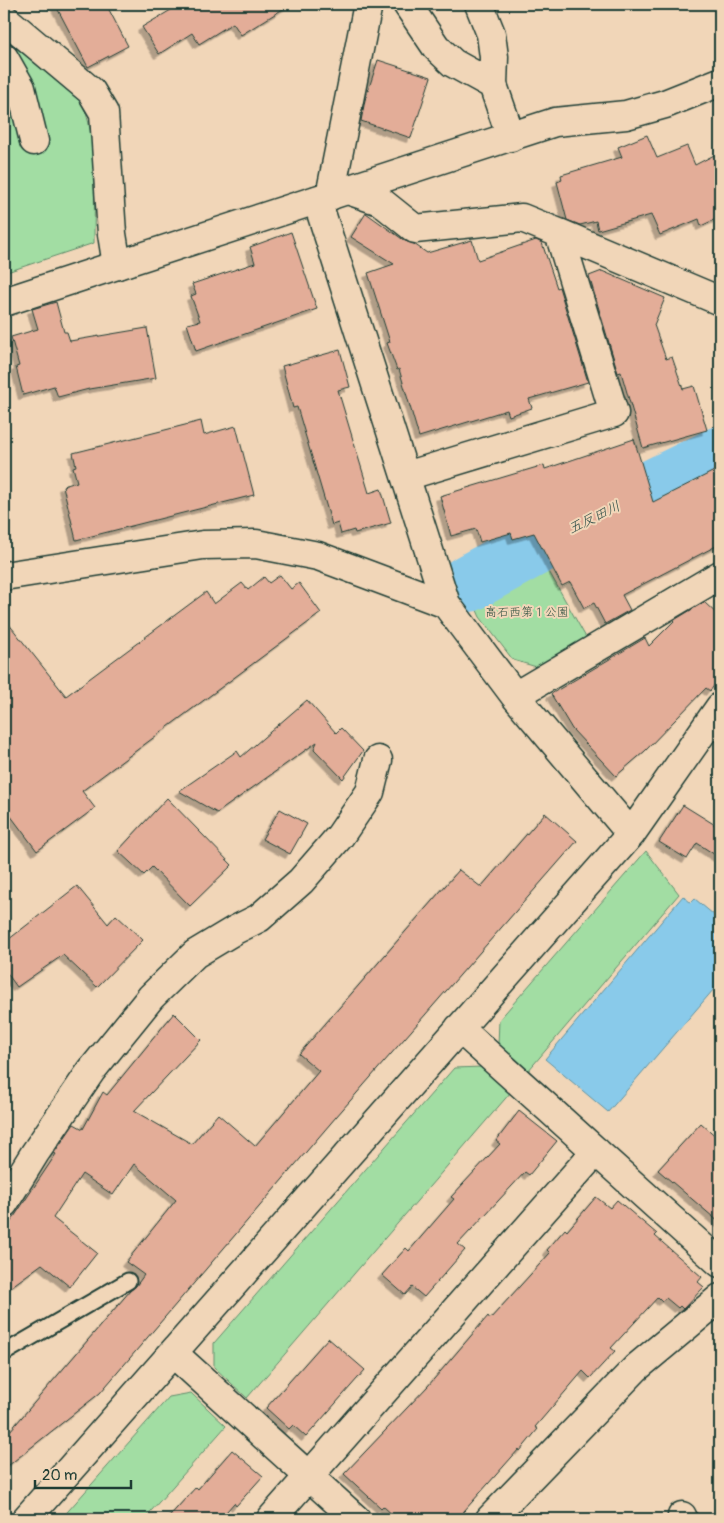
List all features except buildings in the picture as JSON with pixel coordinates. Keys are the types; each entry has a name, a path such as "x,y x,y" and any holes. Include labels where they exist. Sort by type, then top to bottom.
{"street":[{"path":"368,4 332,195 406,476 446,604 516,696 631,834"},
{"path":"407,4 436,47 453,63 493,85"},
{"path":"479,4 491,34 494,58 493,85 511,137"},
{"path":"4,18 90,91 104,113 111,225 117,265"},
{"path":"4,58 21,88 34,141"},
{"path":"4,302 555,122 626,115 665,104 720,82"},
{"path":"332,195 380,201 415,229 522,218 720,301"},
{"path":"406,476 614,413 559,233"},
{"path":"4,576 203,545 256,544 318,556 446,604"},
{"path":"516,696 720,575"},
{"path":"26,1519 631,834 720,707"},
{"path":"4,1203 35,1152 91,1071 152,997 195,954 259,918 301,881 340,836 370,792 378,760"},
{"path":"459,1028 720,1263"},
{"path":"271,1519 596,1152"},
{"path":"490,1519 636,1368 720,1298"},
{"path":"172,1353 356,1519"}],"lane":[{"path":"4,1353 128,1281"}],"green space":[{"path":"4,38 81,102 86,114 93,150 94,243 4,273"},
{"name":"高石西第１公園","path":"542,559 588,641 540,668 513,660 480,617 471,597"},
{"path":"646,851 679,894 528,1071 498,1045 499,1020"},
{"path":"483,1067 511,1092 247,1398 214,1367 214,1343 454,1068"},
{"path":"191,1393 226,1426 144,1519 61,1519 169,1397"}],"water":[{"path":"683,896 691,903 695,899 720,920 720,982 608,1112 545,1059"}],"waterway":[{"name":"五反田川","path":"469,583 551,538 720,455"}]}
